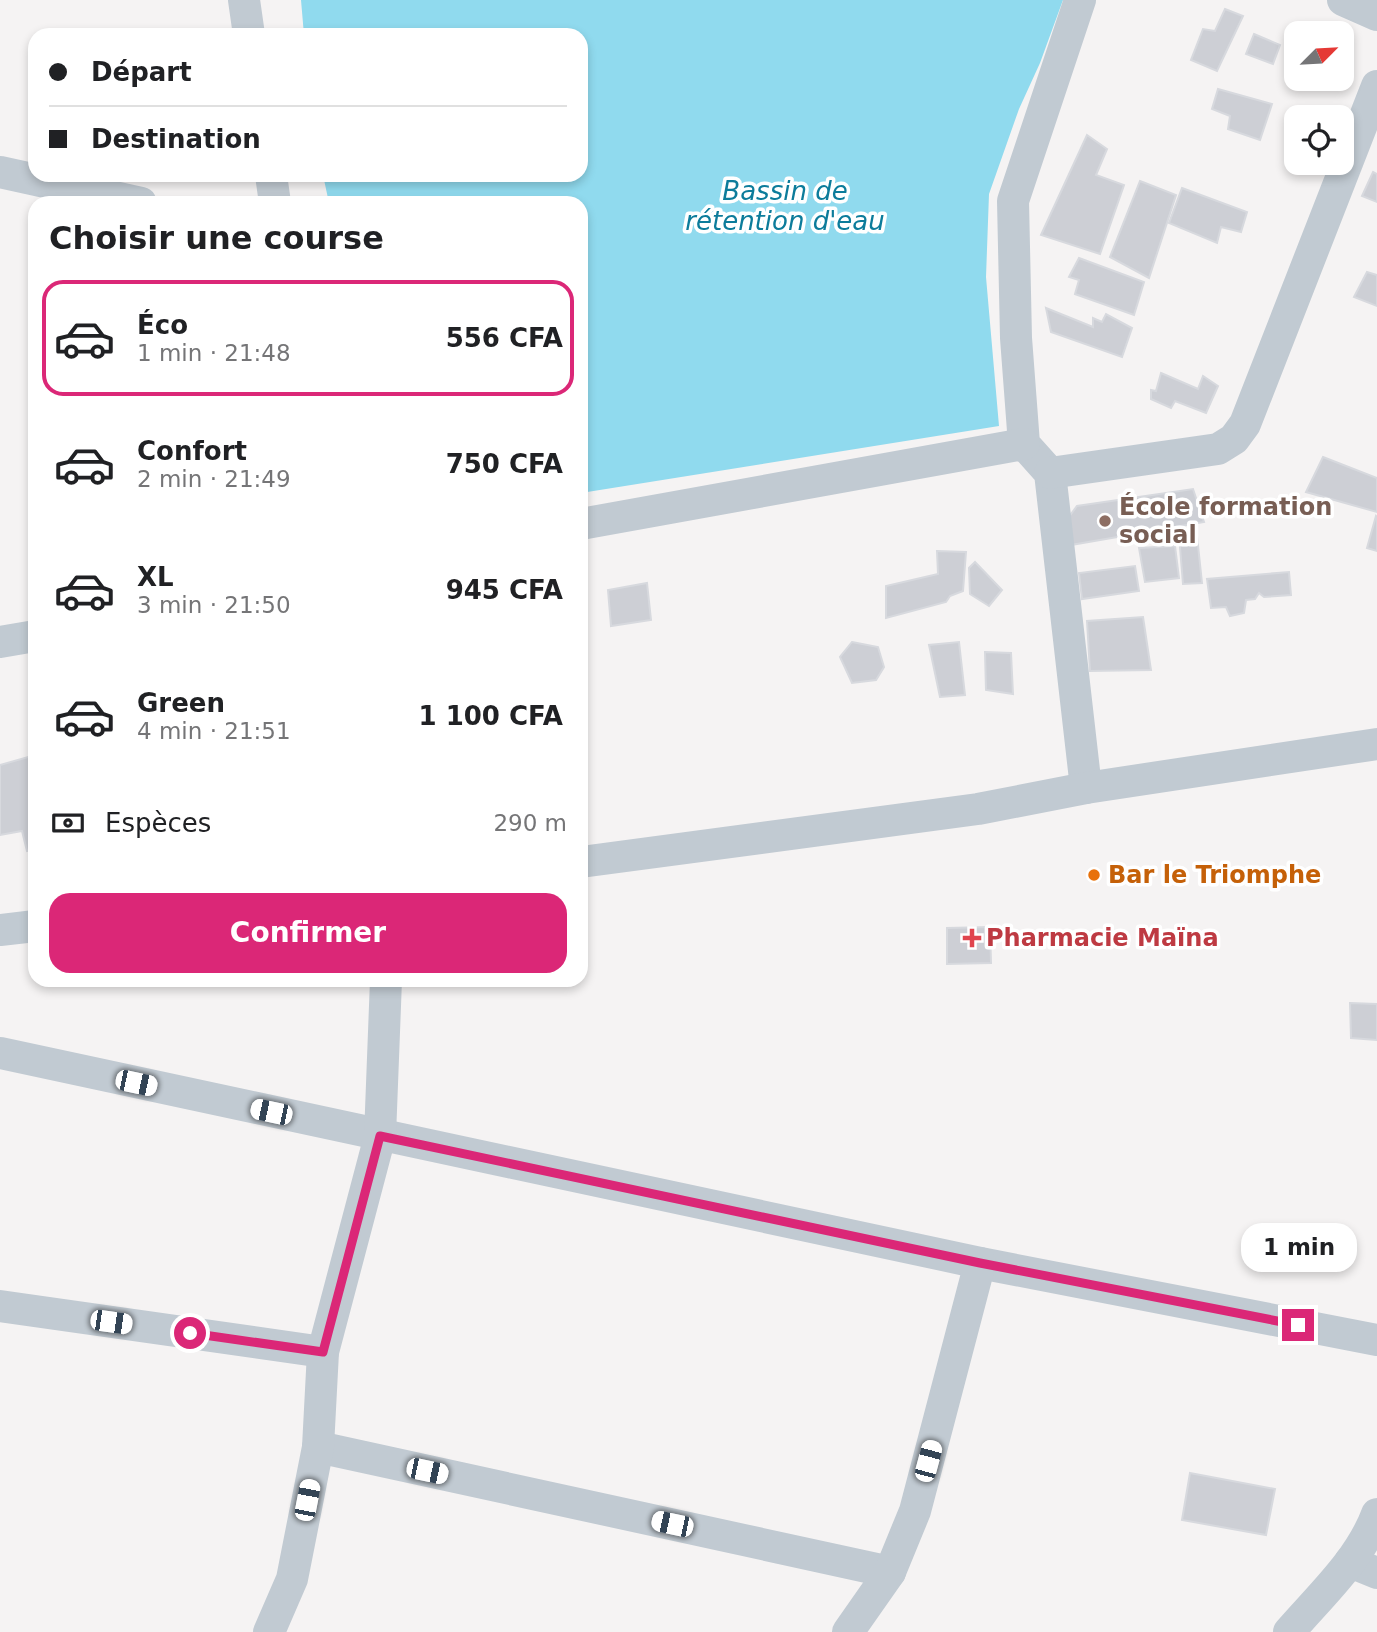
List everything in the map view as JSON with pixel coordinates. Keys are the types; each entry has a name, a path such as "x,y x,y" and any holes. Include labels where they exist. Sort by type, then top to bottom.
{"street":[{"path":"244,0 248,28"},
{"path":"1080,0 1013,201 1016,338 1024,444 1050,473 1086,788"},
{"path":"1343,0 1377,16"},
{"path":"1050,473 1218,449 1234,439 1245,424 1377,86"},
{"path":"0,172 28,178"},
{"path":"45,182 109,196"},
{"path":"588,523 1024,444"},
{"path":"0,642 28,637"},
{"path":"588,861 978,809 1086,788 1377,744"},
{"path":"0,930 28,927"},
{"path":"269,1632 292,1579 318,1447 323,1352 380,1136 386,987"},
{"path":"0,1053 980,1263 1377,1340"},
{"path":"848,1632 890,1572 915,1511 980,1263"},
{"path":"2,1308 323,1352"},
{"path":"318,1447 890,1572"},
{"path":"1289,1632 1363,1567 1365,1541 1377,1514"}],"water":[{"name":"Bassin de rétention d'eau","path":"301,0 1063,0 1040,63 1019,109 989,194 986,277 999,426 588,492 588,196 328,196 324,182 588,182 588,28 303,28"}],"building":[{"path":"1225,9 1243,16 1217,71 1191,60 1203,29 1215,31"},
{"path":"1254,34 1280,45 1273,64 1246,54"},
{"path":"1218,89 1272,104 1260,140 1228,129 1230,116 1212,109"},
{"path":"1087,135 1107,149 1096,175 1124,185 1100,254 1041,235"},
{"path":"1373,172 1377,174 1377,202 1362,196"},
{"path":"1140,181 1176,195 1149,278 1110,257"},
{"path":"1182,188 1247,212 1241,232 1221,227 1217,243 1169,223"},
{"path":"1079,258 1144,282 1134,315 1075,294 1079,280 1069,277"},
{"path":"1367,272 1377,275 1377,306 1354,297"},
{"path":"1046,308 1093,327 1093,318 1102,322 1106,314 1132,328 1122,357 1051,332"},
{"path":"1161,373 1198,389 1203,376 1218,386 1206,413 1175,401 1171,408 1151,399 1151,390 1156,391"},
{"path":"1323,457 1377,478 1377,512 1306,492"},
{"path":"1193,489 1204,522 1071,545 1068,518 1077,506"},
{"path":"1377,517 1377,551 1367,548"},
{"path":"1179,535 1197,536 1202,583 1183,584"},
{"path":"1175,546 1179,578 1145,582 1139,548"},
{"path":"937,551 966,552 963,591 950,596 946,602 886,618 886,586 938,574"},
{"path":"975,562 1002,590 989,606 970,594 969,568"},
{"path":"1135,566 1139,591 1082,599 1079,573"},
{"path":"1289,572 1291,595 1264,597 1259,593 1255,599 1246,600 1244,613 1230,616 1226,607 1211,608 1207,579"},
{"path":"647,583 651,620 611,626 608,590"},
{"path":"1143,617 1151,670 1090,671 1087,621"},
{"path":"852,642 878,647 884,667 876,680 852,683 840,657"},
{"path":"959,642 965,695 940,697 929,645"},
{"path":"985,652 1011,653 1013,694 986,690"},
{"path":"28,757 28,851 22,831 0,835 0,765"},
{"path":"990,927 991,963 947,964 947,928"},
{"path":"1350,1003 1377,1004 1377,1040 1351,1038"},
{"path":"1190,1473 1275,1489 1266,1535 1182,1520"}],"place":[{"name":"École formation social","path":"1105,521"},
{"name":"Bar le Triomphe","path":"1094,875"},
{"name":"Pharmacie Maïna","path":"972,938"}],"route":[{"path":"190,1333 323,1352 380,1136 980,1263 1298,1325"}]}
